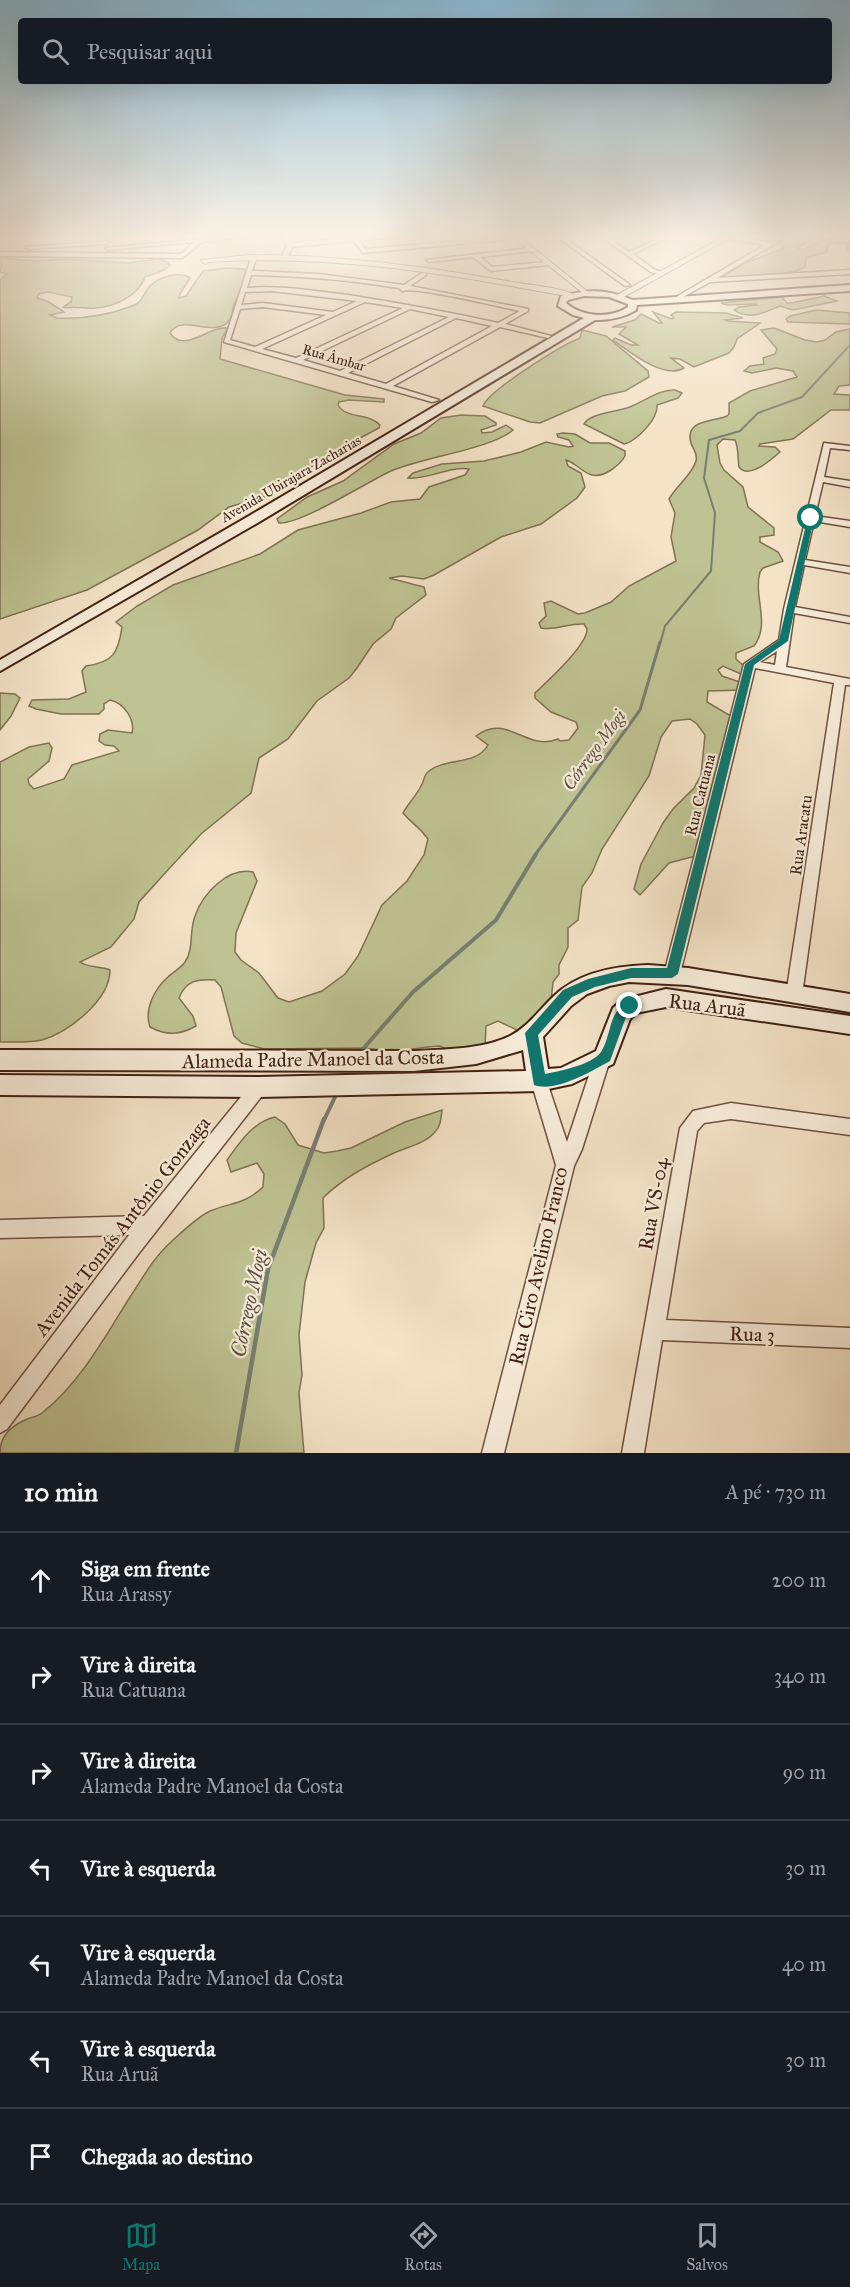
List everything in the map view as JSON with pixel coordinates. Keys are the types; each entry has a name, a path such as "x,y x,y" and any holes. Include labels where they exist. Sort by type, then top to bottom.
{"main road":[{"path":"564,302 561,304 564,307 589,316 627,312 633,308 632,303 649,302"},
{"name":"Avenida Ubirajara Zacharias","path":"0,653 259,506 435,400 548,336 589,316"},
{"name":"Avenida Ubirajara Zacharias","path":"0,666 589,316"},
{"name":"Alameda Padre Manoel da Costa","path":"0,1060 414,1062 474,1055 507,1046 531,1033 568,994 592,982 631,973 672,974"},
{"name":"Rua Aruã","path":"672,974 850,1003"},
{"name":"Rua Aruã","path":"605,1057 621,1014 630,1006 666,998 850,1025"},
{"path":"531,1033 539,1081"},
{"name":"Alameda Padre Manoel da Costa","path":"0,1085 259,1088 539,1081 564,1077 605,1057"}],"street":[{"path":"239,302 237,307 263,305 333,314"},
{"path":"257,349 361,302"},
{"path":"380,302 456,315 548,336"},
{"path":"387,386 526,310 481,302"},
{"name":"Rua Âmbar","path":"237,307 226,341 435,400"},
{"path":"298,360 410,307"},
{"path":"342,373 456,315"},
{"path":"780,668 789,609 827,445 850,448"},
{"path":"819,479 850,484"},
{"path":"811,518 850,524"},
{"path":"801,562 850,570"},
{"path":"789,609 850,620"},
{"path":"750,664 784,641"},
{"path":"750,664 845,681"},
{"name":"Rua Catuana","path":"672,974 750,664"},
{"name":"Rua Aracatu","path":"794,994 845,681"},
{"name":"Rua Aruã","path":"565,1165 573,1149 601,1063 605,1057"},
{"name":"Rua Ciro Avelino Franco","path":"493,1453 565,1165 539,1081"},
{"name":"Avenida Tomás Antônio Gonzaga","path":"0,1422 149,1225 259,1088"},
{"name":"Rua VS-04","path":"633,1453 689,1128 699,1116 731,1111 850,1127"},
{"path":"0,1229 149,1225"},
{"name":"Rua 3","path":"655,1330 850,1338"}],"green space":[{"path":"0,302 48,302 64,312 50,315 57,318 76,318 114,312 139,302 235,302 232,316 222,326 214,328 182,325 175,327 170,333 182,341 213,330 228,328 222,338 220,359 345,395 384,399 384,402 349,400 339,402 338,405 346,412 375,421 380,425 379,428 332,453 268,496 229,507 198,530 87,590 0,619"},
{"path":"71,302 118,302 103,307 63,307"},
{"path":"786,302 833,302 793,310 780,306 752,315 734,310 756,304 727,305 721,303"},
{"path":"816,310 850,313 850,324 788,322 786,319"},
{"path":"653,312 672,319 674,318 671,315 676,312 726,313 743,318 725,320 727,321 760,323 737,339 729,353 694,367 680,359 671,358 684,368 676,371 657,368 613,340 615,338 631,345 638,345 619,334 626,327 612,327 635,320 641,314 662,323"},
{"path":"774,328 805,340 817,342 825,340 836,332 850,329 850,385 839,386 834,394 850,395 850,410 831,410 793,439 760,444 759,446 775,447 780,452 754,470 743,470 739,467 735,440 723,439 717,445 720,463 724,470 743,487 748,507 774,528 774,535 760,537 760,542 778,552 783,561 763,568 760,572 758,591 762,620 759,638 754,646 736,653 736,659 745,667 743,675 723,666 718,670 722,676 740,682 742,690 708,691 707,702 731,716 723,743 725,755 696,856 669,863 640,895 634,889 641,864 663,823 694,788 701,775 705,735 690,719 672,721 661,737 649,776 602,849 592,873 582,887 578,920 568,928 568,947 559,965 559,974 553,982 551,1002 545,1011 519,1031 498,1021 486,1026 485,1046 450,1051 440,1046 390,1052 365,1048 264,1049 242,1043 234,1036 221,987 215,980 189,984 179,998 193,1016 196,1026 173,1033 162,1032 150,1027 148,1014 152,1000 163,982 188,957 193,922 199,907 218,883 244,872 253,872 257,881 236,933 235,952 241,960 259,973 278,998 289,1002 322,991 345,974 358,956 382,905 407,881 424,855 428,839 403,813 419,790 427,773 444,764 469,759 483,752 488,745 476,736 487,730 497,728 507,730 536,741 569,740 578,728 576,722 551,712 535,698 535,693 574,653 586,636 587,629 584,624 541,628 539,623 546,616 544,603 551,601 578,614 585,613 611,602 629,586 676,561 671,537 675,513 669,499 696,461 696,454 691,443 692,430 696,425 727,416 729,403 750,391 797,377 793,371 776,368 752,373 744,371 750,366 764,364 763,358 775,354 777,349 761,330"},
{"path":"582,330 606,336 648,371 649,377 625,391 602,396 540,423 530,422 483,406 512,379 543,358 580,338"},
{"path":"675,390 682,393 678,398 657,405 654,417 646,429 635,439 624,444 584,424 596,416 627,408 657,394"},
{"path":"461,415 485,416 496,423 496,425 481,430 482,433 492,432 506,425 513,430 503,437 473,448 391,471 302,517 279,523 277,519 307,497 343,481 394,444 421,433 441,418"},
{"path":"557,434 575,434 590,443 609,443 625,451 625,456 611,470 602,475 589,474 566,460 568,466 581,473 585,487 577,498 541,524 501,537 424,579 402,576 389,578 424,587 426,595 396,618 391,629 373,644 349,678 317,701 288,739 259,758 251,793 201,834 167,871 139,902 134,919 111,947 80,962 110,970 108,981 96,1003 75,1022 53,1036 32,1042 0,1042 0,762 29,747 49,743 52,748 49,761 28,779 34,789 64,779 72,765 119,751 114,746 105,745 99,741 100,734 108,730 132,733 132,722 127,712 120,704 110,700 104,704 104,709 99,714 61,714 29,706 32,700 69,699 86,692 82,671 86,666 102,662 113,655 122,627 116,622 137,606 173,585 260,554 298,530 361,513 391,502 420,499 429,487 465,475 469,469 454,469 423,477 408,478 413,473 442,464 484,461 521,452 546,442 573,446 569,440 558,437"},
{"path":"0,693 15,694 20,698 11,716 0,730"},
{"path":"442,1110 437,1130 431,1136 365,1167 347,1178 323,1198 324,1228 316,1243 305,1282 299,1335 302,1375 299,1393 304,1453 0,1453 4,1437 10,1429 42,1413 80,1374 159,1254 189,1225 205,1214 244,1200 263,1187 264,1174 257,1163 231,1172 227,1160 242,1140 260,1123 275,1117 285,1124 298,1145 324,1153 351,1148 405,1122"}],"waterway":[{"name":"Córrego Mogi","path":"660,644 665,626 711,571 715,513 704,478 709,440 740,431 758,413 802,397 850,345"},
{"name":"Córrego Mogi","path":"535,855 640,710 660,642"},
{"name":"Córrego Mogi","path":"362,1050 413,992 496,920 536,854"},
{"name":"Córrego Mogi","path":"324,1120 335,1097"},
{"name":"Córrego Mogi","path":"236,1453 268,1269 324,1119"}],"route":[{"path":"630,1006 621,1014 605,1057 564,1077 539,1081 531,1033 568,994 592,982 631,973 672,974 750,664 784,641 789,609 811,518"}]}
